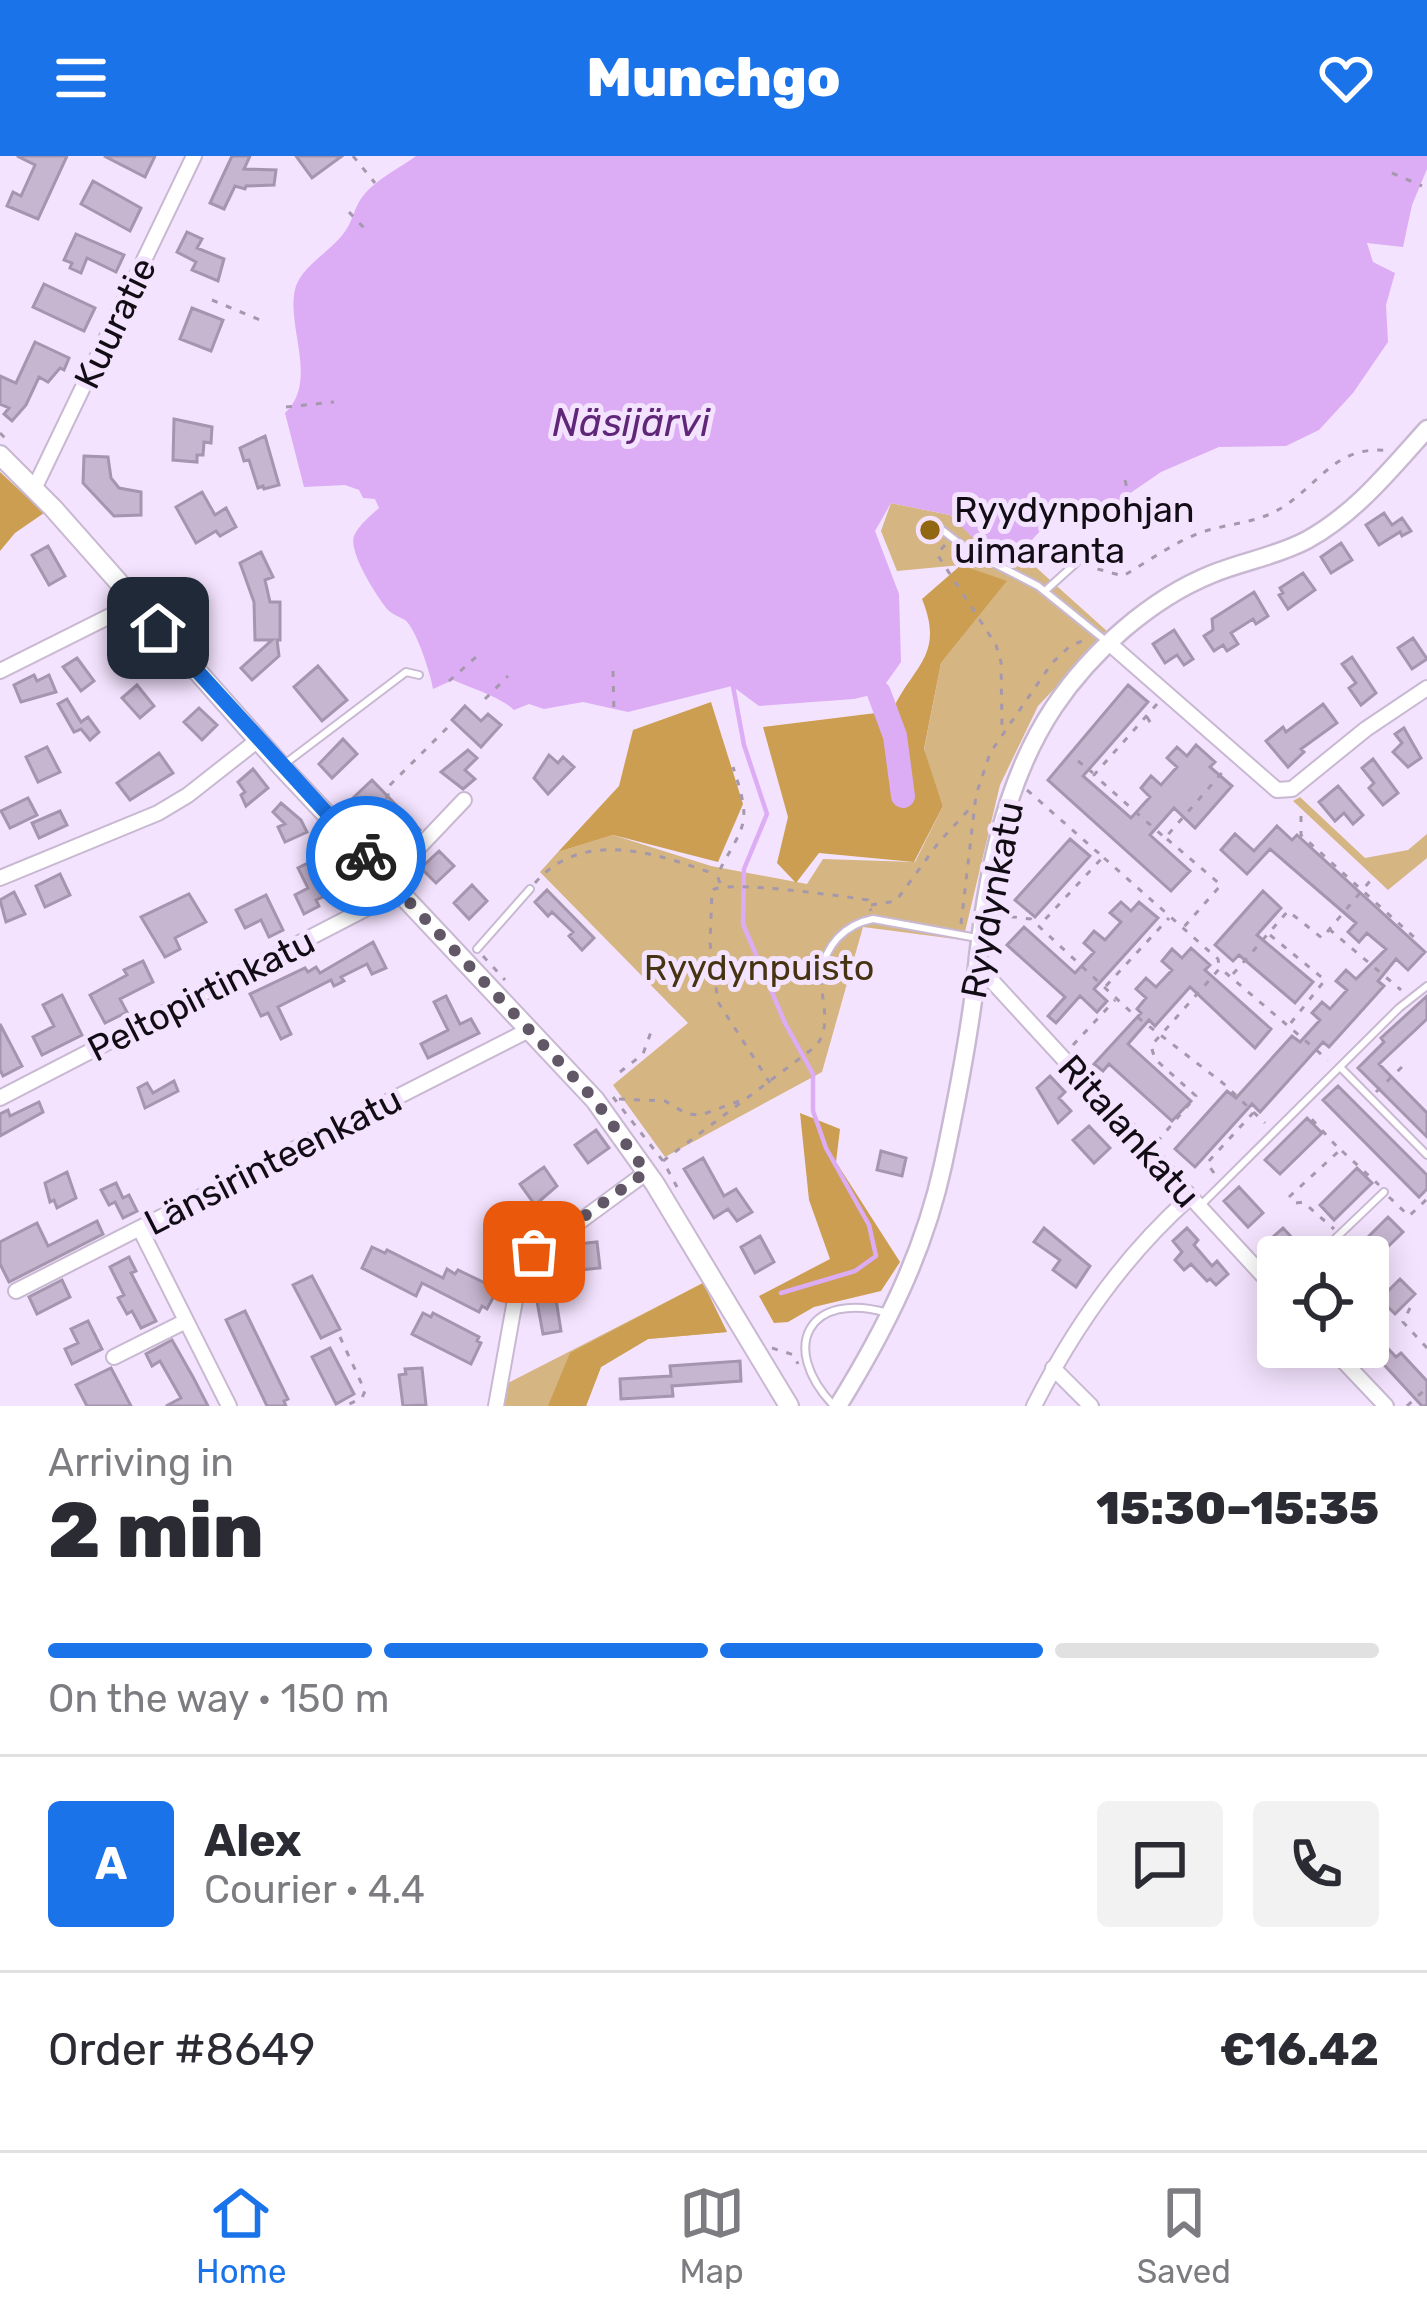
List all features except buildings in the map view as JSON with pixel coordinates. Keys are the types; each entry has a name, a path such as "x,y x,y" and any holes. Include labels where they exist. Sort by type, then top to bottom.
{"main road":[{"path":"0,455 282,767 655,1167 789,1406"}],"street":[{"name":"Kuuratie","path":"34,489 194,156"},
{"name":"Ryydynkatu","path":"836,1406 914,1265 938,1185 976,977 969,936 983,914 1017,781 1053,709 1103,639 1189,585 1307,540 1369,494 1427,429"},
{"path":"0,671 136,603"},
{"path":"1103,639 1272,788 1292,789 1366,729 1427,688"},
{"path":"0,878 158,813 258,740"},
{"name":"Peltopirtinkatu","path":"0,1098 394,885 464,800"},
{"name":"Ritalankatu","path":"976,977 992,981 1257,1270"},
{"name":"Länsirinteenkatu","path":"16,1291 529,1030"},
{"path":"496,1406 520,1272 526,1261 655,1167"},
{"path":"1034,1406 1111,1279 1154,1229 1194,1203"},
{"path":"140,1229 229,1406"},
{"path":"114,1357 186,1321"},
{"path":"1054,1368 1091,1406"},
{"path":"1350,1368 1386,1406"}],"lane":[{"path":"937,526 1045,591 1103,639"},
{"path":"1045,591 1076,562"},
{"path":"282,767 406,672 419,676"},
{"path":"477,949 530,889"},
{"path":"820,975 824,955 859,922 873,919 969,936"},
{"path":"1194,1203 1427,986"},
{"path":"1340,1066 1427,1155"},
{"path":"1340,1234 1384,1192"},
{"path":"836,1406 816,1387 804,1363 806,1338 815,1322 838,1311 873,1309 891,1314"}],"path":[{"path":"353,156 375,183"},
{"path":"1392,173 1422,186"},
{"path":"350,212 364,227"},
{"path":"212,300 265,322"},
{"path":"286,407 334,402"},
{"path":"1076,562 1123,575 1198,533 1259,521 1331,465 1365,448 1396,452 1383,466"},
{"path":"1125,480 1129,497"},
{"path":"955,540 940,548 940,560 987,626 1001,662 1002,731"},
{"path":"969,936 975,803 982,772 1002,731 1060,654 1103,639"},
{"path":"449,681 477,656"},
{"path":"613,671 614,714"},
{"path":"485,699 508,676"},
{"path":"1094,775 1166,694"},
{"path":"1147,716 1153,727"},
{"path":"372,823 370,815 388,796 388,787 450,725"},
{"path":"1166,838 1236,756"},
{"path":"1078,761 1221,885 1183,928"},
{"path":"720,885 718,875 743,831 747,808 733,767"},
{"path":"1017,781 1218,959 1220,968 1328,1060"},
{"path":"869,905 896,901 975,803"},
{"path":"1300,816 1301,835 1416,939"},
{"path":"530,889 549,868 614,847 718,875"},
{"path":"1039,926 1103,857"},
{"path":"1232,975 1288,911 1322,938 1370,881"},
{"path":"770,1083 718,1002 710,943 712,890 728,884 868,900 873,919"},
{"path":"983,914 1030,919 1265,1123"},
{"path":"1105,987 1170,916"},
{"path":"1329,929 1401,990"},
{"path":"1268,933 1325,980 1288,1026"},
{"path":"1148,1153 1196,1096 1151,1053 1160,1033 1220,968"},
{"path":"655,1167 824,1037 820,975"},
{"path":"1062,1057 1116,998"},
{"path":"620,1072 643,1054 652,1029"},
{"path":"1370,1097 1404,1065"},
{"path":"615,1099 665,1101 687,1114 700,1115 754,1095"},
{"path":"1289,1197 1340,1150 1301,1107"},
{"path":"1214,1173 1208,1163 1254,1112"},
{"path":"1296,1203 1303,1202 1340,1234"},
{"path":"1411,1308 1403,1322 1427,1348"},
{"path":"340,1337 365,1391 345,1406"},
{"path":"770,1348 794,1355"},
{"path":"1407,1406 1427,1388"}],"green space":[{"name":"Ryydynpuisto","path":"891,503 950,515 974,538 1020,553 1108,632 1038,706 1000,785 963,940 863,927 822,1072 665,1157 613,1085 688,1023 540,872 558,852 613,835 711,866 807,884 823,859 915,862 943,806 924,750 941,663 1006,582 961,565 897,571 881,531"},
{"path":"1300,797 1365,858 1408,850 1427,834 1427,858 1388,890 1293,801"},
{"path":"703,1283 727,1332 648,1339 601,1367 586,1406 502,1406 508,1383"}],"shaded area":[{"path":"0,472 44,513 15,533 0,551"},
{"path":"961,565 1007,581 941,663 924,749 943,806 914,862 819,853 796,883 777,863 788,817 763,727 892,711 928,647 922,599"},
{"path":"711,702 743,804 718,862 613,835 558,852 619,786 633,730"},
{"path":"800,1113 840,1129 836,1162 900,1262 881,1291 814,1307 788,1322 774,1323 759,1296 830,1259 809,1200"},
{"path":"703,1283 727,1332 648,1339 601,1367 586,1406 548,1406 570,1353"}],"water":[{"name":"Näsijärvi","path":"416,156 1427,156 1427,169 1412,205 1403,247 1367,243 1373,262 1395,273 1386,305 1388,342 1353,393 1319,430 1286,446 1219,447 1161,472 1110,507 1069,509 1049,522 1020,553 973,538 950,515 891,503 875,531 899,594 901,662 879,693 759,706 732,686 628,712 583,702 544,709 529,704 514,710 453,680 433,689 414,632 384,605 355,553 354,536 379,508 375,499 363,498 359,490 345,485 304,487 285,413 300,385 296,286 346,230 368,190"}],"waterway":[{"path":"733,686 744,745 767,814 744,869 743,924 785,1023 813,1074 813,1111 826,1148 869,1225 876,1256 855,1271 781,1293"},
{"path":"879,693 895,736 903,796"}],"way so far":[{"path":"366,856 595,1100 646,1172 534,1252"}],"place":[{"name":"Ryydynpohjan uimaranta","path":"930,530"}],"route":[{"path":"158,628 366,856"}]}
